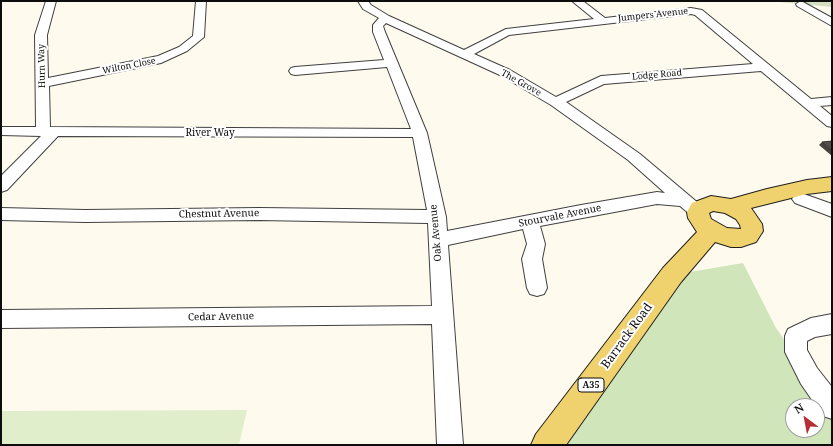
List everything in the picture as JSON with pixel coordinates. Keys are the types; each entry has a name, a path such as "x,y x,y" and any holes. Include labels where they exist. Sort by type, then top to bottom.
{"main road":[{"path":"707,210 767,196 802,194 830,197"},
{"path":"751,224 769,209 802,194"},
{"path":"707,210 744,214 751,224 752,231 748,236 741,238 720,236 707,210"},
{"name":"Barrack Road","path":"547,445 672,274 707,210"}],"street":[{"name":"Hurn Way","path":"48,132 42,83 41,35 51,1"},
{"name":"Wilton Close","path":"42,83 161,59 183,49 198,37 202,1"},
{"name":"The Grove","path":"362,1 387,24 465,54 506,73 556,102 634,156 668,185 707,210"},
{"path":"577,1 603,21"},
{"path":"801,4 832,23"},
{"name":"Jumpers Avenue","path":"465,54 506,32 681,11 698,12 832,123"},
{"name":"Oak Avenue","path":"387,24 392,63 420,133 437,217 450,445"},
{"path":"295,71 392,63"},
{"name":"Lodge Road","path":"556,102 601,80 763,67"},
{"path":"808,102 832,101"},
{"name":"River Way","path":"1,131 420,133"},
{"path":"1,186 48,132"},
{"name":"The Grove","path":"668,185 707,210"},
{"name":"Stourvale Avenue","path":"438,240 657,198 707,210"},
{"name":"Chestnut Avenue","path":"1,214 93,216 259,214 437,217"},
{"path":"530,222 536,244 532,258 536,288"},
{"name":"Cedar Avenue","path":"1,319 442,315"},
{"path":"832,324 811,328 796,336 796,352 809,376 832,407"}],"green space":[{"path":"769,1 832,1 832,7"},
{"path":"743,263 776,328 832,407 832,445 547,445 672,275"},
{"path":"247,410 239,445 1,445 1,411"}],"building":[{"path":"832,141 832,151 822,142"}]}
